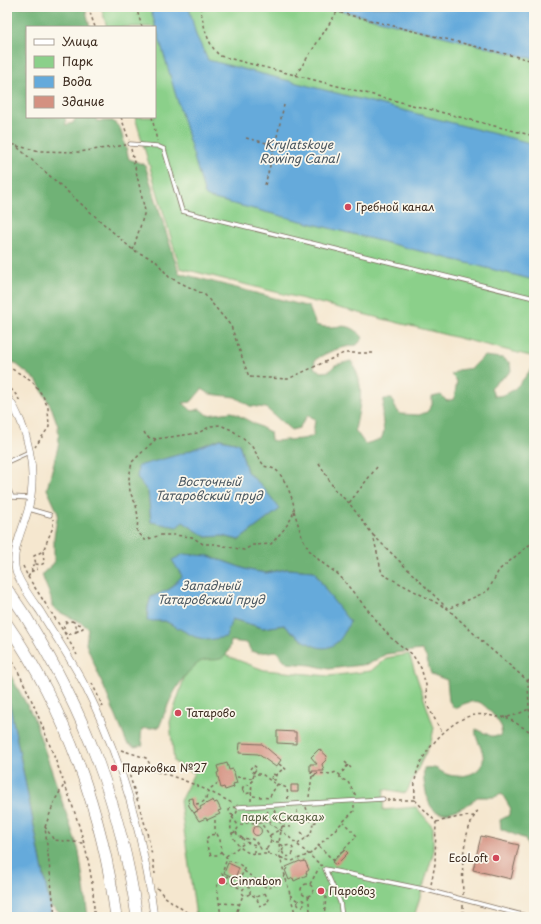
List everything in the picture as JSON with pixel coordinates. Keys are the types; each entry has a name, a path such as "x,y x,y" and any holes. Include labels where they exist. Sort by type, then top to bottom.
{"main road":[{"path":"7,589 48,654 73,700 93,746 109,791 122,836 132,883 137,917"},
{"path":"7,624 20,643 38,676 56,711 74,753 90,799 103,844 116,917"}],"street":[{"path":"7,396 21,424 30,451 32,473 28,509 15,549 14,558 16,572 82,680 119,764 137,826 147,870 154,917"}],"lane":[{"path":"130,144 157,146 164,149 182,211 534,298"},
{"path":"7,462 30,451"},
{"path":"7,486 12,498 30,498"},
{"path":"28,509 50,515"},
{"path":"240,808 250,805 383,799"},
{"path":"325,869 430,891 530,917"},
{"path":"325,869 340,902 342,917"}],"path":[{"path":"88,7 94,26"},
{"path":"136,7 142,26"},
{"path":"200,7 212,49 220,56 534,136"},
{"path":"317,7 534,61"},
{"path":"296,75 336,12"},
{"path":"265,185 274,150 266,148 267,143 268,139 276,141 284,105"},
{"path":"121,118 130,144 145,211 133,250"},
{"path":"152,118 155,137 164,149"},
{"path":"246,138 267,143"},
{"path":"7,143 40,151 79,152 130,144"},
{"path":"15,145 133,250 155,260 169,277 204,295 231,326 249,377 288,379 344,353 374,353"},
{"path":"7,366 31,380 44,396 48,408 49,427 35,447 33,440"},
{"path":"7,384 17,396 22,407"},
{"path":"144,432 147,438 156,439 198,433 210,426 220,425 232,430 251,445 264,466 276,470 286,484 294,504 294,511 302,537 309,550 321,562 339,575 391,638 412,654 421,668 427,704 442,732"},
{"path":"156,439 132,462 128,478 130,492 136,505 138,517 137,530 145,540 161,536 192,537 203,544 215,544 244,550 253,545 271,544 282,533 294,511"},
{"path":"319,463 335,490 349,503 373,535 486,645 528,681"},
{"path":"349,503 377,467"},
{"path":"32,571 31,566 43,564 43,551 54,522 50,515"},
{"path":"373,535 382,574 448,609"},
{"path":"448,609 488,591 499,570 534,541"},
{"path":"28,577 32,571 37,570 34,556 43,551"},
{"path":"22,561 28,577 64,632 79,660"},
{"path":"72,621 81,625 83,628 72,634 64,632 66,622 72,621"},
{"path":"76,623 76,632"},
{"path":"7,651 37,713 64,784 89,865 94,917"},
{"path":"534,668 528,681 529,709 534,734"},
{"path":"91,681 104,708"},
{"path":"506,717 529,709"},
{"path":"415,800 416,775 429,750 442,732 457,722 474,715 490,714 506,717 534,734"},
{"path":"118,743 123,756"},
{"path":"121,750 146,758 153,770"},
{"path":"125,761 127,767 153,770 208,790 240,808"},
{"path":"345,762 351,768"},
{"path":"279,764 287,770"},
{"path":"340,775 348,765"},
{"path":"271,780 271,775 276,775 284,768"},
{"path":"239,826 233,816 232,833 239,846 248,852 268,854 294,861 310,854 319,846 354,811 356,801 352,787 345,779 340,778 340,775 336,772 331,774 324,772 312,776 309,803"},
{"path":"250,805 253,796 252,778 255,773 262,774 287,788 289,794 286,804"},
{"path":"271,780 277,779 276,775"},
{"path":"237,777 252,778"},
{"path":"196,804 202,803 206,800 208,790 218,783"},
{"path":"253,796 270,798 278,783"},
{"path":"55,917 45,827 55,800 64,784"},
{"path":"246,784 250,785 252,788 250,792 247,793 243,789 246,784"},
{"path":"383,799 415,800 436,822 435,864 430,891"},
{"path":"231,803 231,808"},
{"path":"304,803 310,821 314,823"},
{"path":"296,804 299,822"},
{"path":"261,823 271,808 277,814 282,826 279,842 280,857 295,913 293,917"},
{"path":"464,917 463,851 474,816 479,809"},
{"path":"246,811 281,831 310,854 325,869"},
{"path":"249,813 249,821"},
{"path":"269,823 277,814"},
{"path":"298,844 311,834 314,823 319,820 318,816 314,814 309,817"},
{"path":"436,822 459,817 474,816"},
{"path":"215,820 215,834 220,840 221,852 228,861 241,865 244,868 244,871 266,887 272,887 285,876"},
{"path":"232,833 236,832 239,826 249,821 261,823 270,835 267,850 268,854"},
{"path":"319,846 333,860 357,836 343,822"},
{"path":"282,826 291,827"},
{"path":"45,827 54,840 83,843"},
{"path":"270,835 281,831"},
{"path":"236,832 238,836 246,842 267,850"},
{"path":"301,832 306,837"},
{"path":"215,834 208,836 208,850 211,855 221,852"},
{"path":"242,838 251,838 255,840 260,847"},
{"path":"270,841 279,842 284,847 284,854 291,855"},
{"path":"226,857 246,842"},
{"path":"284,847 288,845 292,847 294,851 291,855"},
{"path":"254,846 254,853"},
{"path":"291,855 294,861"},
{"path":"228,861 222,874 236,880 241,878"},
{"path":"310,884 322,865"},
{"path":"240,888 242,883 241,878 244,871"},
{"path":"324,917 326,890 330,878"},
{"path":"262,883 264,880 271,880 273,886"},
{"path":"221,917 217,886 219,883 224,881 242,889 248,887 251,890 250,894"},
{"path":"290,895 298,901 299,906 302,906 304,903 301,900 303,894 301,887 304,884 310,884"},
{"path":"308,896 313,892 310,884"},
{"path":"256,896 260,906 269,902 265,893 266,887"},
{"path":"157,888 164,896 189,914 189,917"},
{"path":"238,917 236,911 243,894 242,889"},
{"path":"243,894 247,896 250,894 256,896 265,893"},
{"path":"303,894 308,896"},
{"path":"308,896 311,917"},
{"path":"219,903 239,904"},
{"path":"295,913 299,913 303,917"}],"green space":[{"path":"7,7 85,7 90,26 26,26 26,118 65,118 66,125 73,123 76,118 96,118 97,121 113,121 120,128 129,159 145,165 179,273 309,307 316,325 323,327 341,326 352,328 357,332 363,338 357,345 340,348 325,354 315,360 314,368 322,372 330,371 335,365 351,361 359,378 360,387 360,404 355,430 365,444 381,439 384,432 382,415 384,399 392,399 400,414 419,415 427,412 432,405 432,397 441,395 447,401 454,399 457,381 451,375 458,370 472,368 484,356 502,358 510,363 511,371 491,388 494,396 500,396 511,391 520,383 531,369 534,369 534,849 528,847 525,839 501,829 500,820 508,816 511,809 502,794 494,797 477,797 459,809 446,813 437,812 430,805 425,786 424,768 433,768 445,774 454,776 464,776 478,770 483,761 483,756 476,729 491,736 500,736 502,728 485,706 479,702 469,702 454,708 449,701 447,680 431,674 426,657 422,650 386,654 369,664 329,669 311,665 287,663 276,651 259,653 251,651 247,643 231,641 229,650 221,659 202,661 192,668 178,685 159,727 142,729 141,737 143,745 135,747 127,743 86,644 88,628 52,607 51,598 42,574 54,563 54,537 58,513 47,489 59,443 58,426 52,409 37,381 15,363 7,359","holes":["202,389 210,394 235,397 250,406 266,408 291,430 299,428 308,415 315,419 313,436 300,439 273,441 271,440 270,432 232,412 207,415 200,409 192,411 183,403 191,402","220,439 239,443 247,472 262,486 280,509 239,540 223,536 206,537 183,522 151,522 148,492 181,454","209,556 248,570 266,573 287,569 314,571 329,595 301,639 284,625 263,628 232,619 179,628 165,621 148,620 148,607 151,597 170,589 182,576"]},
{"name":"Гребной канал","path":"101,7 534,7 534,357 180,268 135,118 156,118 156,26 107,26"},
{"name":"парк «Сказка»","path":"195,644 264,670 329,676 371,671 386,658 409,654 434,728 431,742 406,793 384,789 383,810 416,807 433,827 433,854 414,917 196,917 180,801 194,773 174,762 170,722"},
{"path":"7,669 33,716 79,851 88,917 65,917 50,906 7,690"}],"water":[{"name":"Krylatskoye Rowing Canal","path":"150,7 189,7 196,35 208,60 534,144 534,280 210,198 205,195"},
{"path":"327,7 534,7 534,59"},
{"name":"Восточный Татаровский пруд","path":"220,439 239,443 247,472 262,486 280,509 239,540 223,536 206,537 183,522 177,527 151,522 148,492 137,478 138,466 181,454"},
{"name":"Западный Татаровский пруд","path":"184,554 209,556 248,570 266,573 287,569 314,571 329,595 350,622 344,634 338,641 330,647 323,648 316,647 308,643 284,625 263,628 232,619 226,637 208,640 195,637 165,621 147,621 148,607 151,597 170,589 182,576 172,560"},
{"path":"7,690 52,917 7,917"}],"building":[{"path":"277,731 296,732 296,744 277,743"},
{"path":"240,743 262,744 281,760 276,767 258,754 239,753"},
{"path":"319,749 327,756 326,760 322,764 324,771 310,771 310,764 317,764 311,757"},
{"path":"227,763 229,770 233,769 237,783 233,784 234,787 225,790 224,787 221,788 217,773 219,772 217,766"},
{"path":"291,785 298,785 298,792 291,792"},
{"path":"193,798 194,805 198,810 194,813 189,806 188,799"},
{"path":"213,800 214,803 217,802 221,810 218,811 220,814 207,820 206,818 199,821 194,813 201,809 200,807"},
{"path":"257,826 262,831 257,836 252,831"},
{"name":"EcoLoft","path":"481,836 519,845 511,879 473,870"},
{"path":"345,850 348,853 336,865 332,862"},
{"path":"300,861 305,861 309,870 306,872 307,875 294,881 293,878 289,880 285,870 287,869 286,867"},
{"path":"228,863 239,868 235,878 224,873"}],"place":[{"name":"Гребной канал","path":"348,207"},
{"name":"Татарово","path":"178,713"},
{"name":"Парковка №27","path":"114,768"},
{"name":"EcoLoft","path":"496,858"},
{"name":"Cinnabon","path":"222,881"},
{"name":"Паровоз","path":"321,891"}]}
